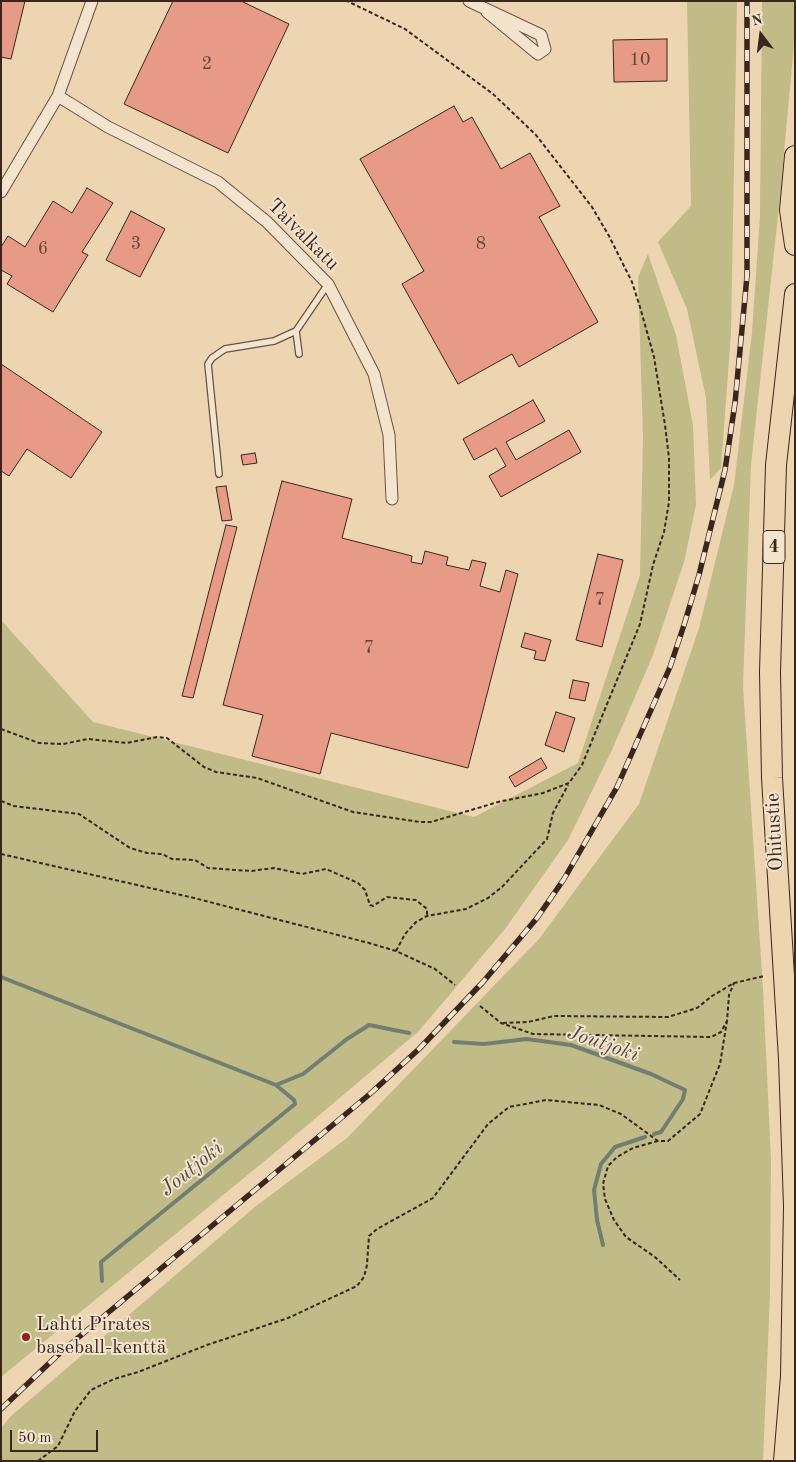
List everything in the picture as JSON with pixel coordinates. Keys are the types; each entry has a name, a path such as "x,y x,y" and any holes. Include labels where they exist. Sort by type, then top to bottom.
{"highway":[{"path":"795,156 790,210 795,245"},
{"name":"Ohitustie","path":"784,1461 791,1376 795,1206 772,778 770,672 776,465 795,294"}],"street":[{"path":"1,192 58,96 92,1"},
{"path":"469,1 487,12 538,54 545,49 541,35 487,12"},
{"name":"Taivalkatu","path":"58,96 108,127 218,182 267,222 328,284 374,374 390,435 392,499"}],"lane":[{"path":"219,474 208,364 212,358 224,349 274,341 296,331 328,284"},
{"path":"296,331 299,354"}],"path":[{"path":"347,1 405,29 493,94 536,135 592,207 632,282 652,349 669,458 669,502 664,532 653,565 640,624 625,665 582,765 569,783 553,813 547,839 502,887 488,898 466,909 427,916 416,922 405,934 396,951"},
{"path":"1,729 39,743 63,744 88,739 127,743 157,737 167,738 204,767 216,772 257,778 353,812 420,822 431,822 498,802 543,793 569,783"},
{"path":"1,801 14,806 79,814 130,848 147,853 162,854 172,859 195,860 208,868 251,871 274,868 302,874 326,870 358,883 365,890 370,905 373,906 387,897 416,900 427,909 427,916"},
{"path":"1,854 194,898 396,951 435,969 455,985"},
{"path":"501,1023 528,1022 554,1016 668,1017 697,1008 712,996 734,983 764,976"},
{"path":"680,1280 654,1256 626,1237 614,1220 604,1199 603,1184 608,1166 618,1157 633,1148 658,1141 668,1141 700,1114 720,1064 729,996 734,983"},
{"path":"480,1006 501,1023 534,1034 711,1037 720,1032 727,1021"},
{"path":"38,1461 58,1446 75,1411 92,1390 114,1379 288,1318 358,1286 366,1271 369,1236 377,1229 432,1198 488,1124 509,1107 546,1100 599,1105 621,1114 658,1141"}],"shaded area":[{"path":"687,1 737,1 731,333 721,468 710,480 706,398 687,309 658,242 691,206"},
{"path":"762,1 795,1 795,33 780,197 751,465 743,686 763,989 771,1160 770,1294 763,1461 1,1461 1,1428 11,1416 256,1206 347,1138 539,939 639,804 699,628 734,485 752,332 760,216"},
{"path":"648,254 676,335 693,425 696,505 684,562 653,655 612,750 568,840 505,929 419,1031 272,1155 1,1377 1,620 93,722 474,817 578,763 640,575 643,437 638,277"}],"building":[{"path":"1,1 25,1 11,59 1,57"},
{"path":"173,1 241,1 289,24 228,153 124,104"},
{"path":"667,39 667,81 614,82 613,40"},
{"path":"454,106 463,122 472,117 501,169 530,153 560,206 539,217 598,322 519,367 512,354 458,384 402,284 424,271 360,159"},
{"path":"87,188 113,203 82,252 88,255 53,312 7,284 12,276 1,270 1,247 8,236 25,247 53,201 72,213"},
{"path":"131,211 165,229 140,277 106,260"},
{"path":"1,364 102,432 71,478 27,449 9,476 1,471"},
{"path":"533,400 545,421 506,442 516,460 569,430 581,452 501,497 489,476 506,466 496,448 474,460 463,439"},
{"path":"255,453 257,463 243,465 241,455"},
{"path":"282,481 352,499 342,538 412,556 411,562 422,564 425,551 448,557 446,565 469,570 472,560 486,563 480,586 500,592 506,570 518,574 468,768 331,733 320,774 252,756 263,715 223,705"},
{"path":"226,486 232,520 222,521 216,487"},
{"path":"226,525 237,527 193,698 182,696"},
{"path":"598,554 623,560 602,647 576,640"},
{"path":"525,633 551,640 545,661 534,659 536,651 521,647"},
{"path":"573,680 589,683 585,701 569,698"},
{"path":"556,712 575,718 564,752 545,745"},
{"path":"541,758 547,768 515,787 509,777"}],"waterway":[{"name":"Joutjoki","path":"1,977 276,1085 294,1100 295,1104 101,1262 102,1281"},
{"name":"Joutjoki","path":"276,1085 303,1074 347,1039 369,1025 409,1033"},
{"name":"Joutjoki","path":"454,1042 484,1044 527,1039 571,1045 651,1074 685,1090 683,1099 661,1132 654,1134"},
{"path":"603,1245 597,1220 594,1190 601,1164 615,1147 645,1137"}],"railway":[{"path":"1,1409 61,1352 371,1093 419,1049 483,982 537,918 564,879 617,787 670,667 699,575 725,470 735,403 747,276 747,1"}],"place":[{"name":"Lahti Pirates baseball-kenttä","path":"26,1337"}]}
